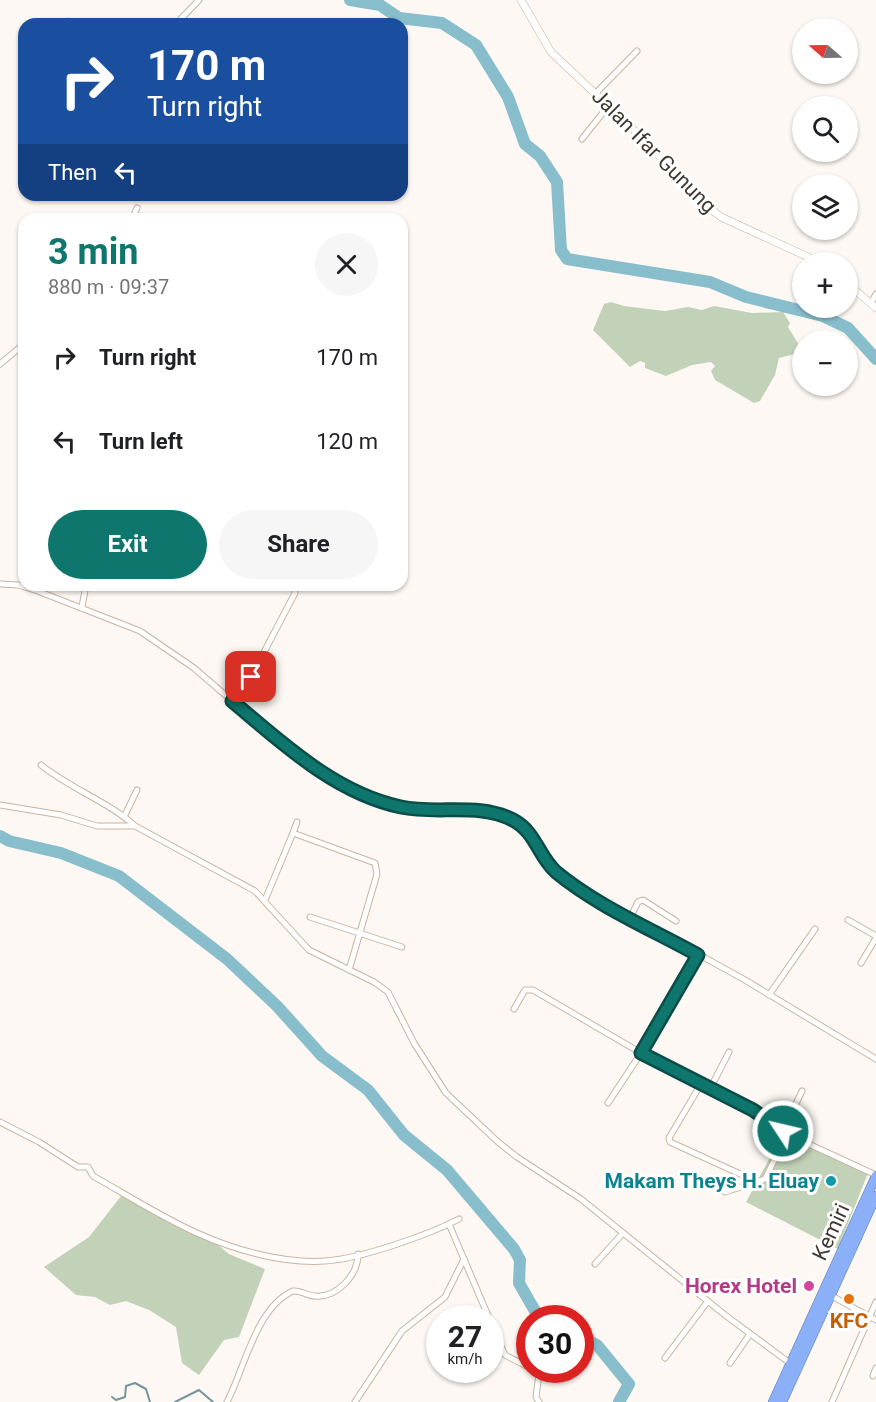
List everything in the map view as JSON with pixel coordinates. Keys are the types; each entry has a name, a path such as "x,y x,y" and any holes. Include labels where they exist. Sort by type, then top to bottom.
{"highway":[{"name":"Kemiri","path":"773,1402 794,1366 873,1199 876,1175"},
{"name":"Kemiri","path":"782,1402 794,1366"}],"street":[{"path":"182,18 199,0"},
{"name":"Jalan Ifar Gunung","path":"521,0 551,52 597,93 716,214 798,252"},
{"path":"597,93 637,51"},
{"path":"582,139 609,105"},
{"path":"135,213 137,208"},
{"path":"858,292 874,306"},
{"path":"874,306 876,294"},
{"path":"0,364 18,349"},
{"path":"0,584 18,585"},
{"path":"35,591 140,631 194,668 296,756 366,796 401,807 491,813 516,821 534,838 545,860 554,870 592,897 769,995 876,1059"},
{"path":"82,607 85,591"},
{"path":"232,701 243,690 257,666 295,591"},
{"path":"41,765 71,787 124,817 135,826 244,884 265,900 302,944 374,982 388,992 435,1077 458,1105 518,1158 561,1184 750,1334 794,1366"},
{"path":"124,817 137,790"},
{"path":"0,805 52,813 97,825 135,826"},
{"path":"265,900 297,822"},
{"path":"293,833 375,863 378,870 349,970"},
{"path":"630,918 638,902 643,900 676,921"},
{"path":"310,917 402,947"},
{"path":"848,920 876,937 861,963"},
{"path":"769,995 815,929"},
{"path":"608,1103 641,1053 698,955"},
{"path":"514,1009 525,990 529,988 641,1053 753,1110 785,1133 876,1175"},
{"path":"710,1089 729,1052"},
{"path":"701,1084 669,1138 670,1142 760,1183"},
{"path":"725,1192 760,1183 765,1179 802,1091"},
{"path":"0,1122 39,1142 78,1167 87,1167 93,1176 207,1238 248,1250 325,1261 411,1239 459,1219"},
{"path":"449,1224 484,1305"},
{"path":"596,1264 623,1233"},
{"path":"227,1402 247,1350 273,1310 293,1291 322,1297 338,1290 355,1269 358,1254"},
{"path":"355,1402 402,1331 445,1297 464,1259"},
{"path":"827,1294 876,1320"},
{"path":"665,1358 708,1301"},
{"path":"832,1402 876,1302"},
{"path":"730,1363 750,1334"},
{"path":"873,1376 876,1368"},
{"path":"538,1383 536,1397 539,1402"}],"green space":[{"path":"611,302 624,306 665,311 688,307 702,310 714,306 752,313 783,312 790,323 788,327 792,334 792,355 779,358 775,375 760,401 754,403 715,380 711,371 715,366 711,362 692,365 666,376 645,368 645,363 640,361 630,367 593,330 604,304"},
{"path":"782,1135 868,1173 838,1249 746,1202"},
{"path":"121,1196 218,1245 229,1254 265,1269 239,1337 224,1340 199,1375 182,1363 176,1327 149,1310 126,1301 110,1305 95,1297 76,1295 44,1267 89,1237"}],"waterway":[{"path":"350,0 380,5 399,18"},
{"path":"408,19 442,23 476,45 508,97 525,144 540,156 557,182 561,250 567,259 710,282 746,297 823,316 848,328 876,359"},
{"path":"0,836 9,841 61,853 119,876 227,959 277,1006 322,1056 368,1090 404,1135 447,1170 514,1249 520,1260 519,1283 532,1305"},
{"path":"594,1343 629,1384 619,1402"},
{"path":"112,1397 116,1400 125,1397 126,1386 135,1383 146,1389 150,1402"},
{"path":"175,1402 199,1390 213,1402"}],"place":[{"name":"Makam Theys H. Eluay","path":"831,1181"},
{"name":"Horex Hotel","path":"809,1286"},
{"name":"KFC","path":"849,1299"}],"route":[{"path":"251,677 232,701 296,756 366,796 386,803 420,810 468,810 498,814 511,819 530,832 547,863 567,880 592,897 698,955 641,1053 753,1110 783,1131"}]}
